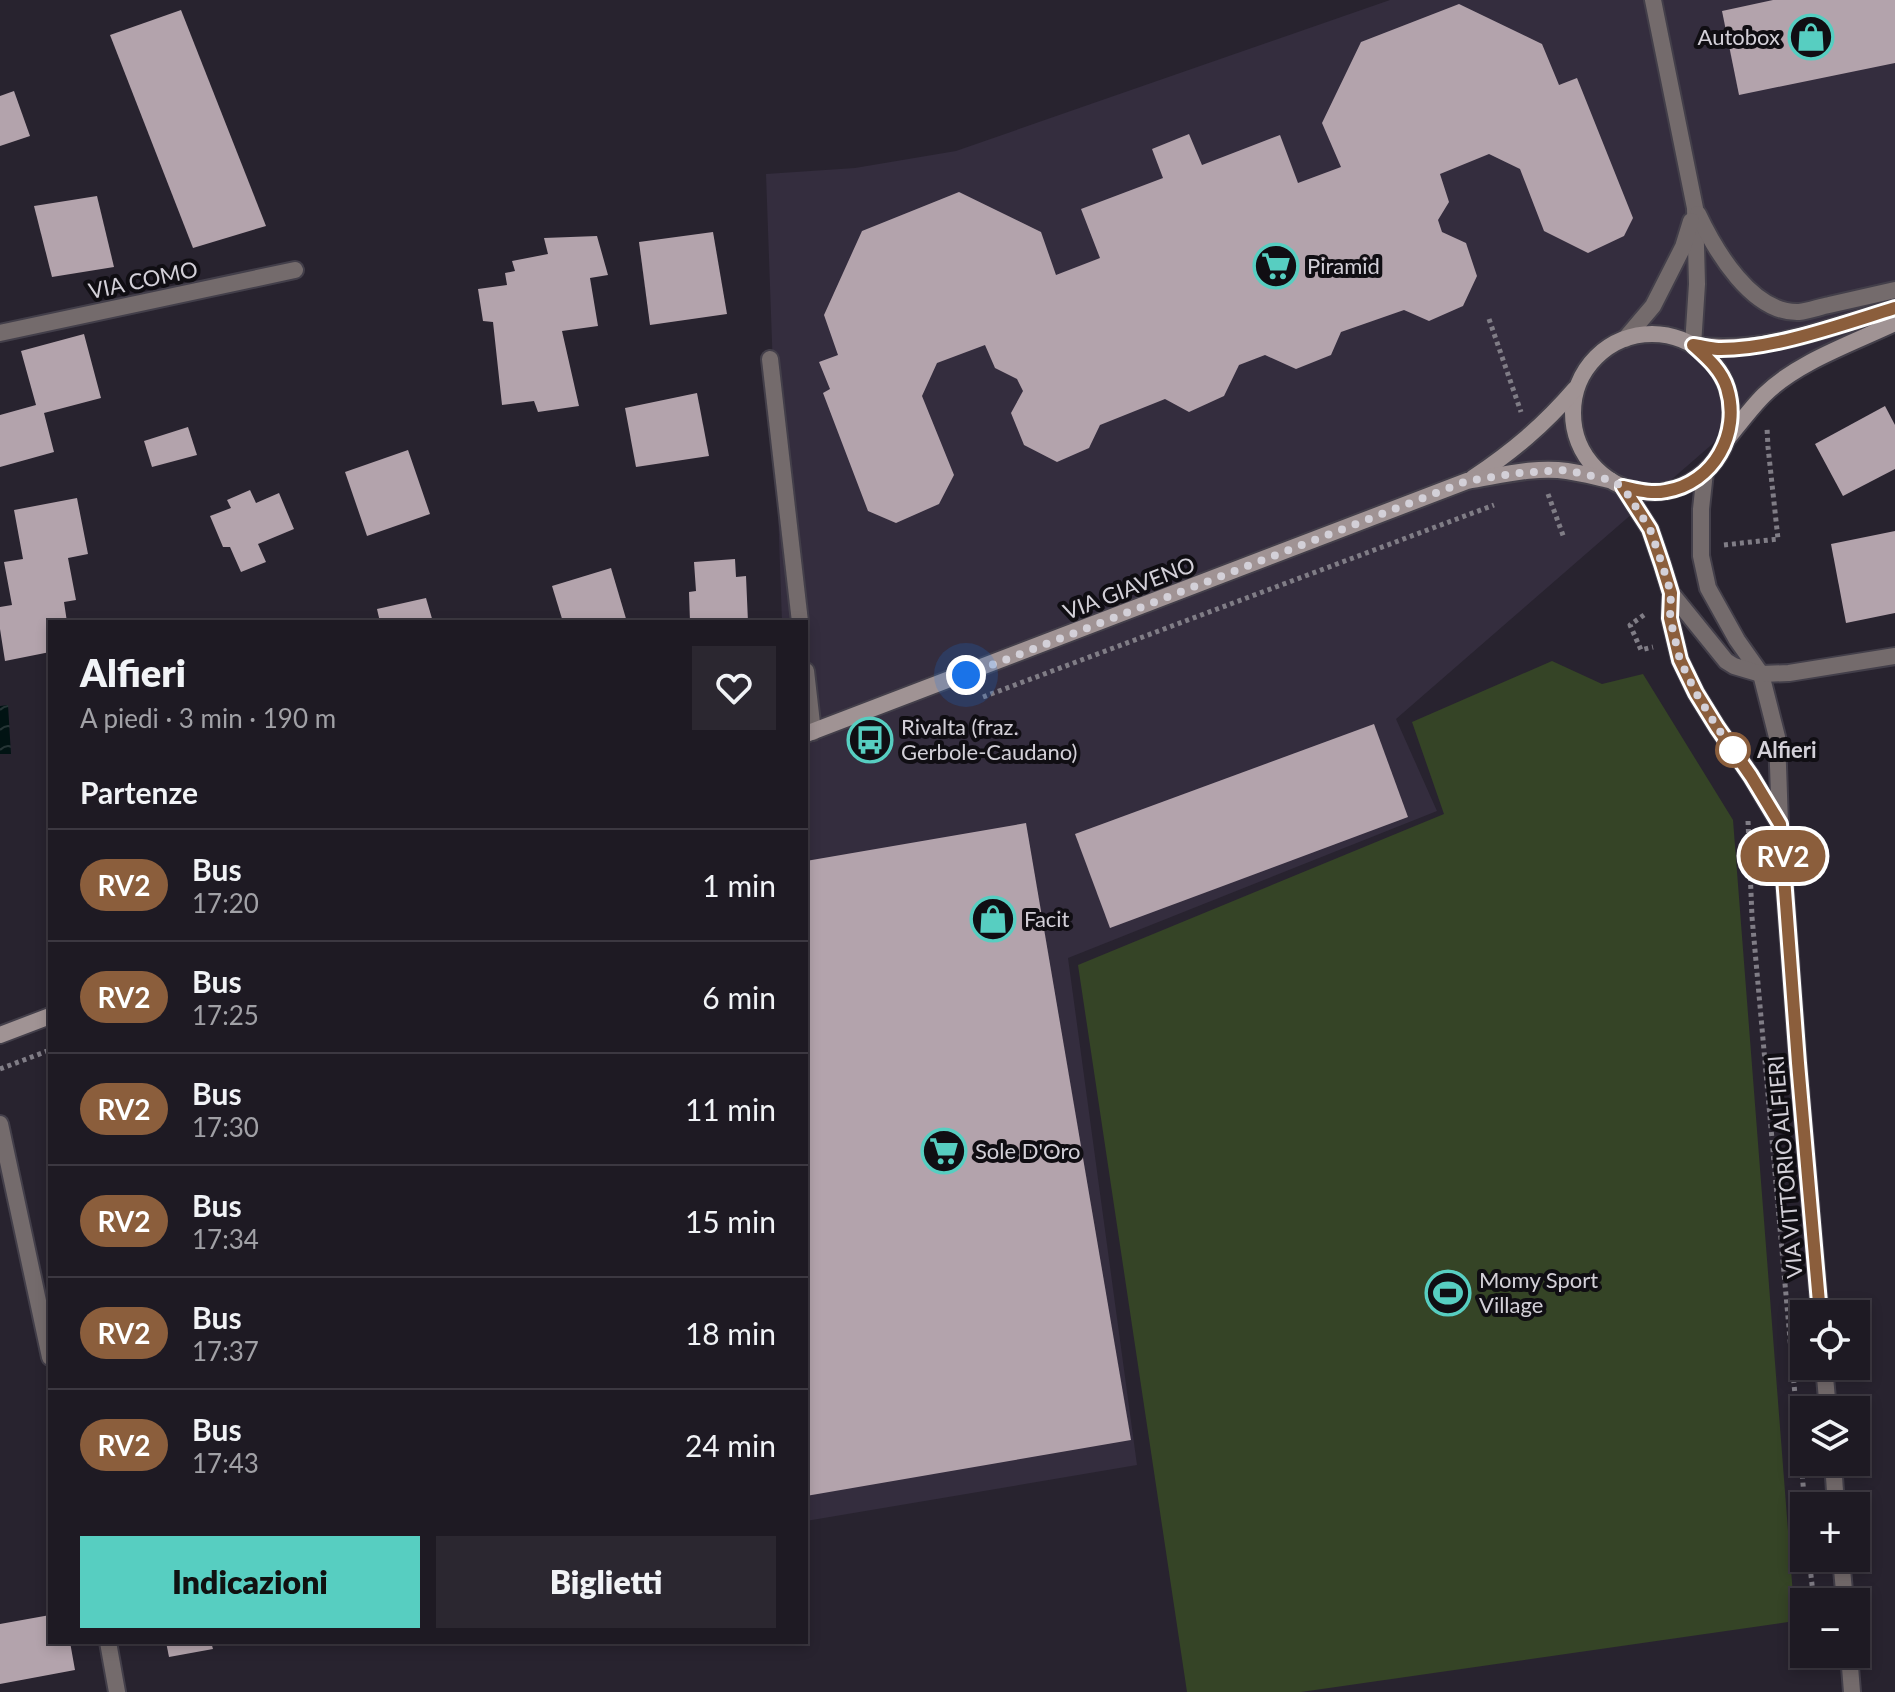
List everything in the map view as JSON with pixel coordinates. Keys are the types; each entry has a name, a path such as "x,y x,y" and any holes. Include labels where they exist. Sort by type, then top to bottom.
{"main road":[{"path":"1625,339 1648,335 1671,337 1718,349 1789,339 1895,308"},
{"name":"VIA GIAVENO","path":"810,733 1467,481 1565,470 1645,492 1666,491 1687,484 1705,472 1718,457 1727,439 1766,394 1786,378 1895,323"},
{"name":"VIA GIAVENO","path":"1467,481 1529,437 1579,385 1590,364 1606,349 1625,339"},
{"path":"1693,345 1713,363 1727,386 1731,412 1727,439"},
{"name":"VIA GIAVENO","path":"1579,385 1574,416 1581,448 1593,466 1617,484"},
{"path":"0,1035 48,1017"}],"street":[{"path":"1653,0 1695,208 1697,284 1693,345"},
{"path":"1695,208 1708,236 1732,270 1757,296 1777,309 1799,312 1895,290"},
{"path":"1625,339 1653,306 1671,273 1695,208"},
{"name":"VIA COMO","path":"0,333 295,270"},
{"path":"770,359 800,620"},
{"name":"VIA VITTORIO ALFIERI","path":"1705,472 1701,548 1708,588 1737,640 1761,674 1777,737 1780,824 1819,1300"},
{"name":"VIA VITTORIO ALFIERI","path":"1617,484 1650,529 1671,593 1670,618 1680,660 1696,693 1780,824"},
{"name":"VIA VITTORIO ALFIERI","path":"1671,593 1726,661 1761,674"},
{"path":"1761,674 1789,673 1895,656"},
{"path":"808,702 810,733"},
{"path":"0,1124 48,1348"},
{"path":"108,1644 117,1692"},
{"path":"1850,1668 1852,1692"}],"path":[{"path":"1701,548 1778,539 1767,424"},
{"path":"1536,494 1548,491"},
{"path":"969,702 1500,503"},
{"path":"1649,612 1630,625 1641,650 1658,646"},
{"path":"1747,806 1752,917 1804,1492"},
{"path":"0,1069 48,1051"}],"shaded area":[{"path":"1390,0 1895,0 1895,330 1786,380 1396,719 1437,811 1068,958 1137,1465 808,1521 808,620 782,620 766,174 855,168 956,151"}],"green space":[{"name":"Momy Sport Village","path":"1552,661 1602,684 1643,674 1733,820 1792,1588 1790,1588 1790,1622 1301,1692 1187,1692 1078,965 1444,814 1412,722"}],"water":[{"path":"8,705 11,754 0,754 0,706"}],"building":[{"name":"Autobox","path":"1773,0 1895,0 1895,63 1739,95 1722,11"},
{"name":"Piramid","path":"1459,4 1542,44 1559,85 1577,78 1633,218 1624,236 1588,253 1544,231 1520,169 1489,154 1440,174 1449,202 1438,220 1442,232 1466,243 1477,276 1463,306 1429,321 1404,310 1341,332 1331,355 1296,369 1265,355 1239,365 1224,396 1189,412 1165,399 1100,425 1089,448 1057,462 1024,445 1011,413 1023,391 1017,379 995,368 985,345 937,363 922,396 954,475 939,504 896,523 868,511 823,393 830,389 819,362 838,355 824,315 862,231 959,192 1041,232 1056,275 1100,258 1081,209 1163,178 1152,149 1189,134 1202,165 1280,135 1298,183 1341,167 1322,123 1361,42"},
{"path":"181,10 266,226 193,248 110,35"},
{"path":"14,91 30,136 0,146 0,96"},
{"path":"97,196 114,267 52,277 34,206"},
{"path":"713,232 727,314 650,325 639,242"},
{"path":"597,236 608,275 590,278 598,326 562,331 579,406 538,412 534,401 502,405 493,322 483,321 478,289 507,285 505,273 515,271 512,261 548,254 544,238"},
{"path":"84,334 101,398 44,413 54,452 0,467 0,415 36,405 21,351"},
{"path":"697,393 709,456 636,467 625,408"},
{"path":"1885,406 1895,425 1895,469 1843,496 1815,444"},
{"path":"188,427 197,455 152,467 144,441"},
{"path":"408,450 430,514 367,536 345,472"},
{"path":"250,490 256,503 279,493 294,529 258,544 266,562 241,572 230,547 223,547 210,516 231,508 227,500"},
{"path":"77,498 88,554 68,558 76,600 64,602 67,620 48,620 48,652 5,661 0,607 12,605 4,562 23,559 14,510"},
{"path":"1895,531 1895,613 1846,623 1831,544"},
{"path":"735,559 736,577 746,576 748,620 690,620 689,592 696,591 694,562"},
{"path":"611,568 626,620 562,620 552,586"},
{"path":"426,598 432,620 380,620 377,609"},
{"path":"1374,724 1408,817 1110,928 1075,834"},
{"name":"Sole D'Oro","path":"1026,823 1131,1440 808,1496 808,861"},
{"path":"48,1615 48,1644 70,1644 75,1670 0,1684 0,1624"},
{"path":"166,1644 212,1644 213,1649 169,1657"}],"bus line":[{"name":"RV2","path":"1819,1300 1780,824 1696,693 1680,660 1670,618 1671,593 1662,564 1650,529 1623,487 1645,492 1666,491 1687,484 1705,472 1718,457 1727,439 1731,412 1727,386 1713,363 1693,345 1718,349 1789,339 1895,308"}],"place":[{"name":"Autobox","path":"1811,37"},
{"name":"Piramid","path":"1276,266"},
{"name":"Rivalta (fraz. Gerbole-Caudano)","path":"870,740"},
{"name":"Alfieri","path":"1733,750"},
{"name":"Facit","path":"993,919"},
{"name":"Sole D'Oro","path":"944,1151"},
{"name":"Momy Sport Village","path":"1448,1293"}],"route":[{"path":"966,675 1467,481 1541,470 1565,470 1610,480 1623,487 1650,529 1671,593 1670,618 1680,660 1696,693 1733,750"}]}
